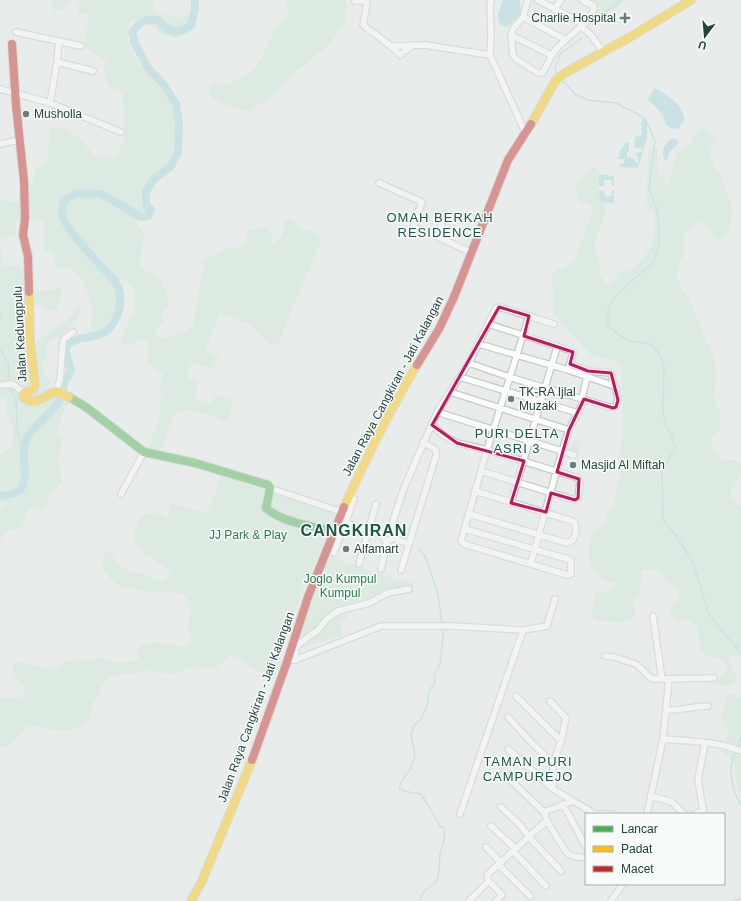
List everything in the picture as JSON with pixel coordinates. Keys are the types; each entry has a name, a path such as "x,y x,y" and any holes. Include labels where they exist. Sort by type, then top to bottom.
{"street":[{"path":"491,0 490,55 525,132"},
{"path":"528,0 523,17 513,29 511,35 513,55 516,59 538,73 542,73 551,55 558,47 584,27 595,7 582,0"},
{"path":"538,0 556,8 584,27 603,52"},
{"path":"556,8 561,0"},
{"name":"Jalan Raya Cangkiran - Jati Kalangan","path":"191,901 202,881 245,778 291,660 308,597 334,531 342,522 342,512 370,451 402,390 439,329 472,253 508,160 534,119 556,80 563,74 630,37 691,0"},
{"path":"355,1 366,1 367,3 363,25 392,46 400,55 413,45"},
{"path":"523,17 566,40"},
{"path":"16,32 81,46"},
{"path":"511,35 551,55"},
{"path":"50,103 59,41"},
{"name":"Jalan Kedungpulu","path":"12,44 19,140 24,181 25,218 23,235 28,256 30,340 35,385 34,389 25,392 23,397 33,402 57,391"},
{"path":"392,46 425,45 490,55"},
{"path":"57,62 92,71"},
{"path":"0,89 50,103 121,132"},
{"path":"0,144 19,140"},
{"path":"378,183 422,202 413,227 472,253"},
{"path":"438,237 445,214"},
{"path":"381,569 388,537 404,488 437,412 469,363 498,307 554,324"},
{"path":"465,529 571,560 572,572 567,575 464,544 461,541 509,377 524,336 529,316"},
{"path":"488,324 573,352 568,370"},
{"path":"73,332 63,340 60,380 57,391 68,395 75,401 86,406 144,452 215,469 268,485 270,488 342,512"},
{"path":"479,344 568,370 614,386"},
{"path":"512,503 557,347"},
{"path":"469,363 509,377 615,408 618,400 611,373 588,371 570,364"},
{"path":"460,376 578,413"},
{"path":"531,563 558,472 562,452 569,430 578,413 583,399 587,377"},
{"path":"6,384 25,392"},
{"path":"450,392 569,430"},
{"path":"437,412 574,455"},
{"path":"432,425 444,436 457,443 487,450 576,477 579,479 578,498 575,500 482,471"},
{"path":"401,570 437,452 424,442"},
{"path":"121,494 144,452"},
{"path":"270,488 266,508 269,513 334,531"},
{"path":"469,514 567,543 573,540 576,532 575,523 568,519 475,491"},
{"path":"334,553 342,522 354,499"},
{"path":"359,564 376,504"},
{"path":"342,522 410,544"},
{"path":"291,660 299,644 318,630 327,619 338,611 369,603 388,593 409,589"},
{"path":"291,660 381,626 452,626 523,630 547,626 555,599"},
{"path":"653,616 662,679"},
{"path":"460,814 523,630"},
{"path":"604,656 632,662 652,679 714,678"},
{"path":"647,813 663,739 669,679"},
{"path":"516,696 561,741"},
{"path":"550,701 566,718 561,741 553,764 553,789"},
{"path":"666,710 708,706"},
{"path":"508,717 553,764"},
{"path":"663,739 705,742 735,748 741,751"},
{"path":"697,813 703,810 698,779 705,742"},
{"path":"508,749 553,789 593,813"},
{"path":"504,774 544,812 547,821 569,854 574,857 585,858"},
{"path":"651,796 672,802 683,813"},
{"path":"544,812 574,801"},
{"path":"563,804 585,844"},
{"path":"501,808 513,818 561,871"},
{"path":"496,901 501,894 487,875 547,821"},
{"path":"491,826 546,886"},
{"path":"486,847 530,896"},
{"path":"469,901 486,884"},
{"path":"611,901 622,885"}],"highlighted area":[{"path":"499,307 529,316 524,336 573,352 570,364 588,371 611,373 618,400 616,407 613,408 584,399 569,430 557,472 579,479 578,498 575,500 551,493 546,512 511,503 524,461 457,443 432,425"}],"green space":[{"path":"52,0 70,0 62,9 54,11"},
{"path":"74,0 153,0 156,13 172,16 189,15 194,17 191,30 183,36 174,38 164,35 153,27 135,19 129,23 128,41 133,54 147,71 162,78 176,102 180,115 180,143 175,161 150,193 149,201 152,210 151,216 142,219 137,223 144,233 140,264 146,271 162,282 170,304 161,313 164,320 155,332 157,337 166,338 176,335 186,331 193,325 205,259 233,245 235,249 242,247 249,230 266,227 272,235 271,242 273,244 278,238 282,237 286,218 294,221 302,229 319,234 321,241 277,346 270,344 248,324 220,312 206,351 219,357 213,369 192,362 186,377 199,383 194,398 210,405 216,395 234,401 228,417 229,423 216,417 192,410 178,412 172,418 167,435 159,452 150,448 151,439 159,420 160,387 163,374 152,367 148,362 149,342 141,340 134,345 125,344 121,341 122,333 135,313 134,290 127,281 118,280 114,285 118,307 113,322 107,329 92,337 89,333 92,312 87,291 80,278 72,269 60,268 54,265 55,261 52,250 45,251 43,221 23,220 16,222 16,236 3,237 0,242 0,199 19,203 28,198 28,185 34,181 35,170 37,167 45,164 48,158 49,136 53,126 60,127 77,136 95,156 117,157 125,135 123,127 125,110 122,106 123,92 109,86 104,71 106,61 91,52 84,45 89,19 87,13 78,13 80,2"},
{"path":"286,0 346,0 344,24 330,43 295,72 276,93 248,112 227,105 211,97 209,88 212,84 223,85 251,73 262,58 276,26 288,16"},
{"path":"588,0 625,0 600,20 594,16 601,7"},
{"path":"702,129 711,136 717,137 709,153 721,176 732,207 730,229 723,239 719,240 715,238 709,227 703,222 699,223 685,234 682,242 684,246 684,255 678,266 676,274 681,288 690,300 706,341 714,356 716,377 714,399 720,412 721,424 720,428 712,438 711,449 724,460 735,460 741,463 741,474 730,493 734,501 741,507 741,657 728,657 737,677 737,681 733,685 729,686 718,684 719,678 723,677 727,666 722,659 709,657 702,651 696,625 689,620 684,619 676,621 672,615 670,607 671,604 677,603 679,600 679,590 677,586 665,582 661,571 657,569 643,570 641,572 642,581 639,594 633,603 635,612 634,618 624,622 600,621 593,619 592,609 595,594 615,588 615,584 602,578 595,572 590,561 589,549 594,530 602,527 606,520 607,511 614,506 620,474 618,458 622,441 623,425 623,400 621,390 622,367 615,361 592,356 554,315 552,310 554,305 554,295 551,278 552,275 574,261 594,208 578,200 575,185 591,168 594,166 598,168 600,202 605,203 606,211 595,243 595,252 599,263 600,275 605,282 609,283 614,281 620,270 629,270 640,261 649,249 654,236 655,212 648,206 646,201 649,149 652,146 657,149 657,166 659,176 663,178 665,184 668,184 677,154 682,148 691,143 692,136"},
{"path":"0,242 3,266 20,266 23,269 29,347 70,318 78,305 81,308 76,319 67,331 48,343 46,357 42,363 42,366 44,373 51,379 51,382 47,390 38,399 55,393 71,401 65,409 57,432 62,441 58,459 62,482 51,492 47,505 42,509 29,508 21,528 9,530 0,540 0,513 5,504 0,503 0,455 10,447 13,439 14,428 6,411 7,398 6,396 0,398"},
{"path":"61,287 62,298 57,310 46,311 46,307 33,305 35,289 48,291"},
{"path":"573,440 580,442 577,453 570,451"},
{"name":"JJ Park & Play","path":"220,476 335,513 305,588 301,591 301,598 294,614 274,679 248,666 242,659 230,655 218,666 210,669 191,667 175,674 142,671 115,675 107,678 94,702 90,718 79,728 65,731 30,726 26,728 8,747 0,747 0,700 4,698 23,696 26,689 14,675 14,663 18,661 47,668 56,667 67,661 101,657 113,662 131,662 139,658 137,651 138,649 147,643 152,642 185,647 193,643 188,626 192,609 186,597 181,594 167,591 153,592 125,588 117,585 108,576 102,566 102,559 107,552 111,552 121,566 164,581 170,573 169,571 153,558 144,555 136,543 134,543 134,535 139,521 142,516 153,512 168,519 171,504 206,513 214,497"},
{"name":"Joglo Kumpul Kumpul","path":"327,556 392,578 414,583 412,590 396,593 346,609 347,618 342,620 341,636 303,647 295,647 306,613"},
{"path":"732,694 741,698 741,797 736,782 735,766 728,756 720,750 728,734 727,727 721,717 727,695"}],"water":[{"path":"503,0 520,0 521,14 507,27 500,24 498,21 498,13"},
{"path":"655,88 674,101 681,109 684,120 679,128 672,129 666,125 662,114 648,99"},
{"path":"643,119 646,119 647,121 647,137 638,168 620,167 619,164 623,164 625,159 618,159 620,152 627,142 629,143 629,151 627,152 627,158 634,158 635,162 639,162 636,153 642,151 641,147 635,149 634,141 636,136 642,134 641,123"},
{"path":"673,138 677,139 679,143 670,152 667,160 665,160 663,154 664,148"},
{"path":"599,174 614,176 614,186 612,186 612,180 604,180 604,186 599,186"},
{"path":"599,191 604,191 605,197 612,196 612,191 614,191 614,203 600,202"}],"waterway":[{"path":"0,496 16,492 23,486 25,475 24,447 26,440 34,428 55,407 63,393 65,382 71,370 66,352 66,346 77,339 104,333 116,319 120,307 120,292 115,281 85,249 64,221 62,214 64,201 75,194 101,194 141,217 148,216 151,210 146,205 146,191 153,180 171,166 178,152 179,123 176,104 164,85 148,68 135,44 132,32 140,23 146,20 158,20 173,32 180,31 191,26 195,8 195,0"},
{"path":"600,16 617,4 620,0"},
{"path":"557,75 555,68 560,54 582,38"},
{"path":"561,79 575,94 588,100 616,103 645,118 655,141 649,189 657,210 659,247 652,264 614,298 608,310 608,325 619,335 631,341 650,344 660,354 664,367 663,412 666,427 671,433 675,448 662,469 663,519 677,537 693,563 709,614 741,653"},
{"path":"0,348 9,364 9,383"},
{"path":"10,387 12,394 16,398 18,432 21,444 24,448"},
{"path":"419,548 426,558 438,594 442,624"},
{"path":"419,901 424,891 437,880 440,853 445,832 444,828 440,826 421,794 403,791 399,788 402,780 410,770 415,757 411,733 415,724 421,719 428,704 429,691 434,684 434,675 440,664 443,638 442,627"},
{"path":"741,737 731,766 731,778 741,805"},
{"path":"733,901 741,899"}],"traffic: fast":[{"path":"69,397 86,407 144,452 195,463 268,485 270,488 266,508 272,513 298,523 334,531"}],"traffic: slow":[{"path":"531,124 556,80 563,74 630,37 691,0"},
{"path":"29,292 30,341 35,385 34,389 24,393 23,397 27,400 35,401 40,400 56,391 69,397"},
{"path":"344,507 378,435 417,365"},
{"path":"191,901 202,881 252,760"}],"traffic: jam":[{"path":"12,44 16,105 24,181 25,218 23,235 28,256 29,292"},
{"path":"417,365 439,329 454,297 508,160 531,124"},
{"path":"252,760 287,662 308,597 344,507"}],"place":[{"name":"Charlie Hospital","path":"625,18"},
{"name":"Musholla","path":"26,114"},
{"name":"TK-RA Ijlal Muzaki","path":"511,399"},
{"name":"Masjid Al Miftah","path":"573,465"},
{"name":"Alfamart","path":"346,549"}],"district":[{"name":"OMAH BERKAH RESIDENCE","path":"440,224"},
{"name":"PURI DELTA ASRI 3","path":"517,440"},
{"name":"CANGKIRAN","path":"354,530"},
{"name":"TAMAN PURI CAMPUREJO","path":"528,768"}]}
